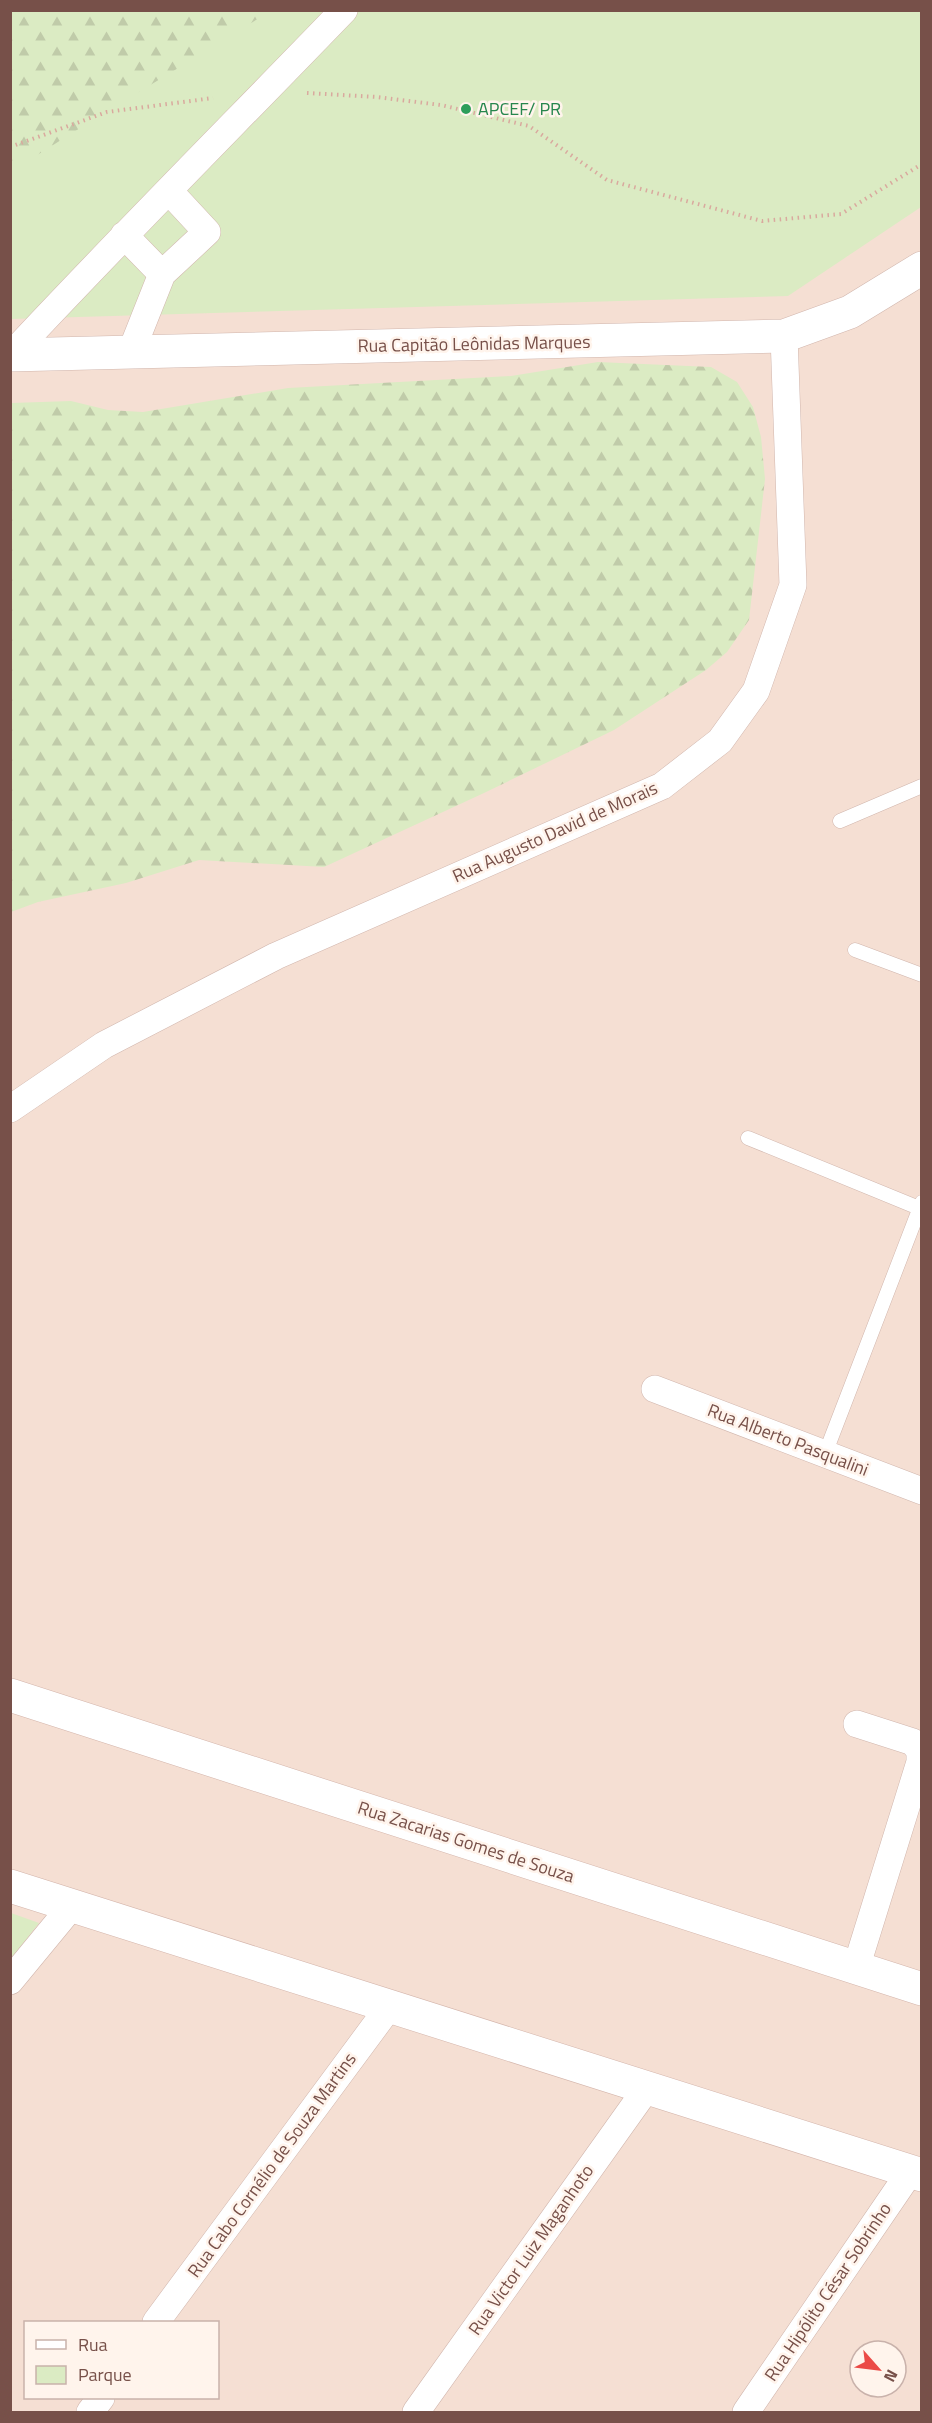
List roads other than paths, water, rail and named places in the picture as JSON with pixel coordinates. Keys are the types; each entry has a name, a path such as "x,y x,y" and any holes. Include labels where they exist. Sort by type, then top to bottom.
{"main road":[{"name":"Rua Capitão Leônidas Marques","path":"11,355 784,336 850,312 921,268"},
{"name":"Rua Zacarias Gomes de Souza","path":"10,1695 921,1989"},
{"path":"10,1886 916,2173"}],"street":[{"path":"11,355 124,235 344,10"},
{"path":"131,352 162,274 207,232 169,191"},
{"path":"124,235 162,274"},
{"name":"Rua Augusto David de Morais","path":"10,1109 104,1045 265,961 662,786 720,741 756,691 793,585 784,336"},
{"name":"Rua Alberto Pasqualini","path":"655,1389 921,1491"},
{"path":"856,1968 920,1762 920,1750 913,1742 857,1724"},
{"path":"10,1981 71,1907"},
{"name":"Rua Cabo Cornélio de Souza Martins","path":"157,2321 388,2007"},
{"name":"Rua Victor Luiz Maganhoto","path":"416,2412 646,2088"},
{"name":"Rua Hipólito César Sobrinho","path":"746,2412 916,2173"},
{"path":"90,2412 100,2399"}],"lane":[{"path":"840,821 921,786"},
{"path":"855,950 921,975"},
{"path":"748,1138 920,1205 825,1454"}],"place":[{"name":"APCEF/ PR","path":"466,109"}]}
